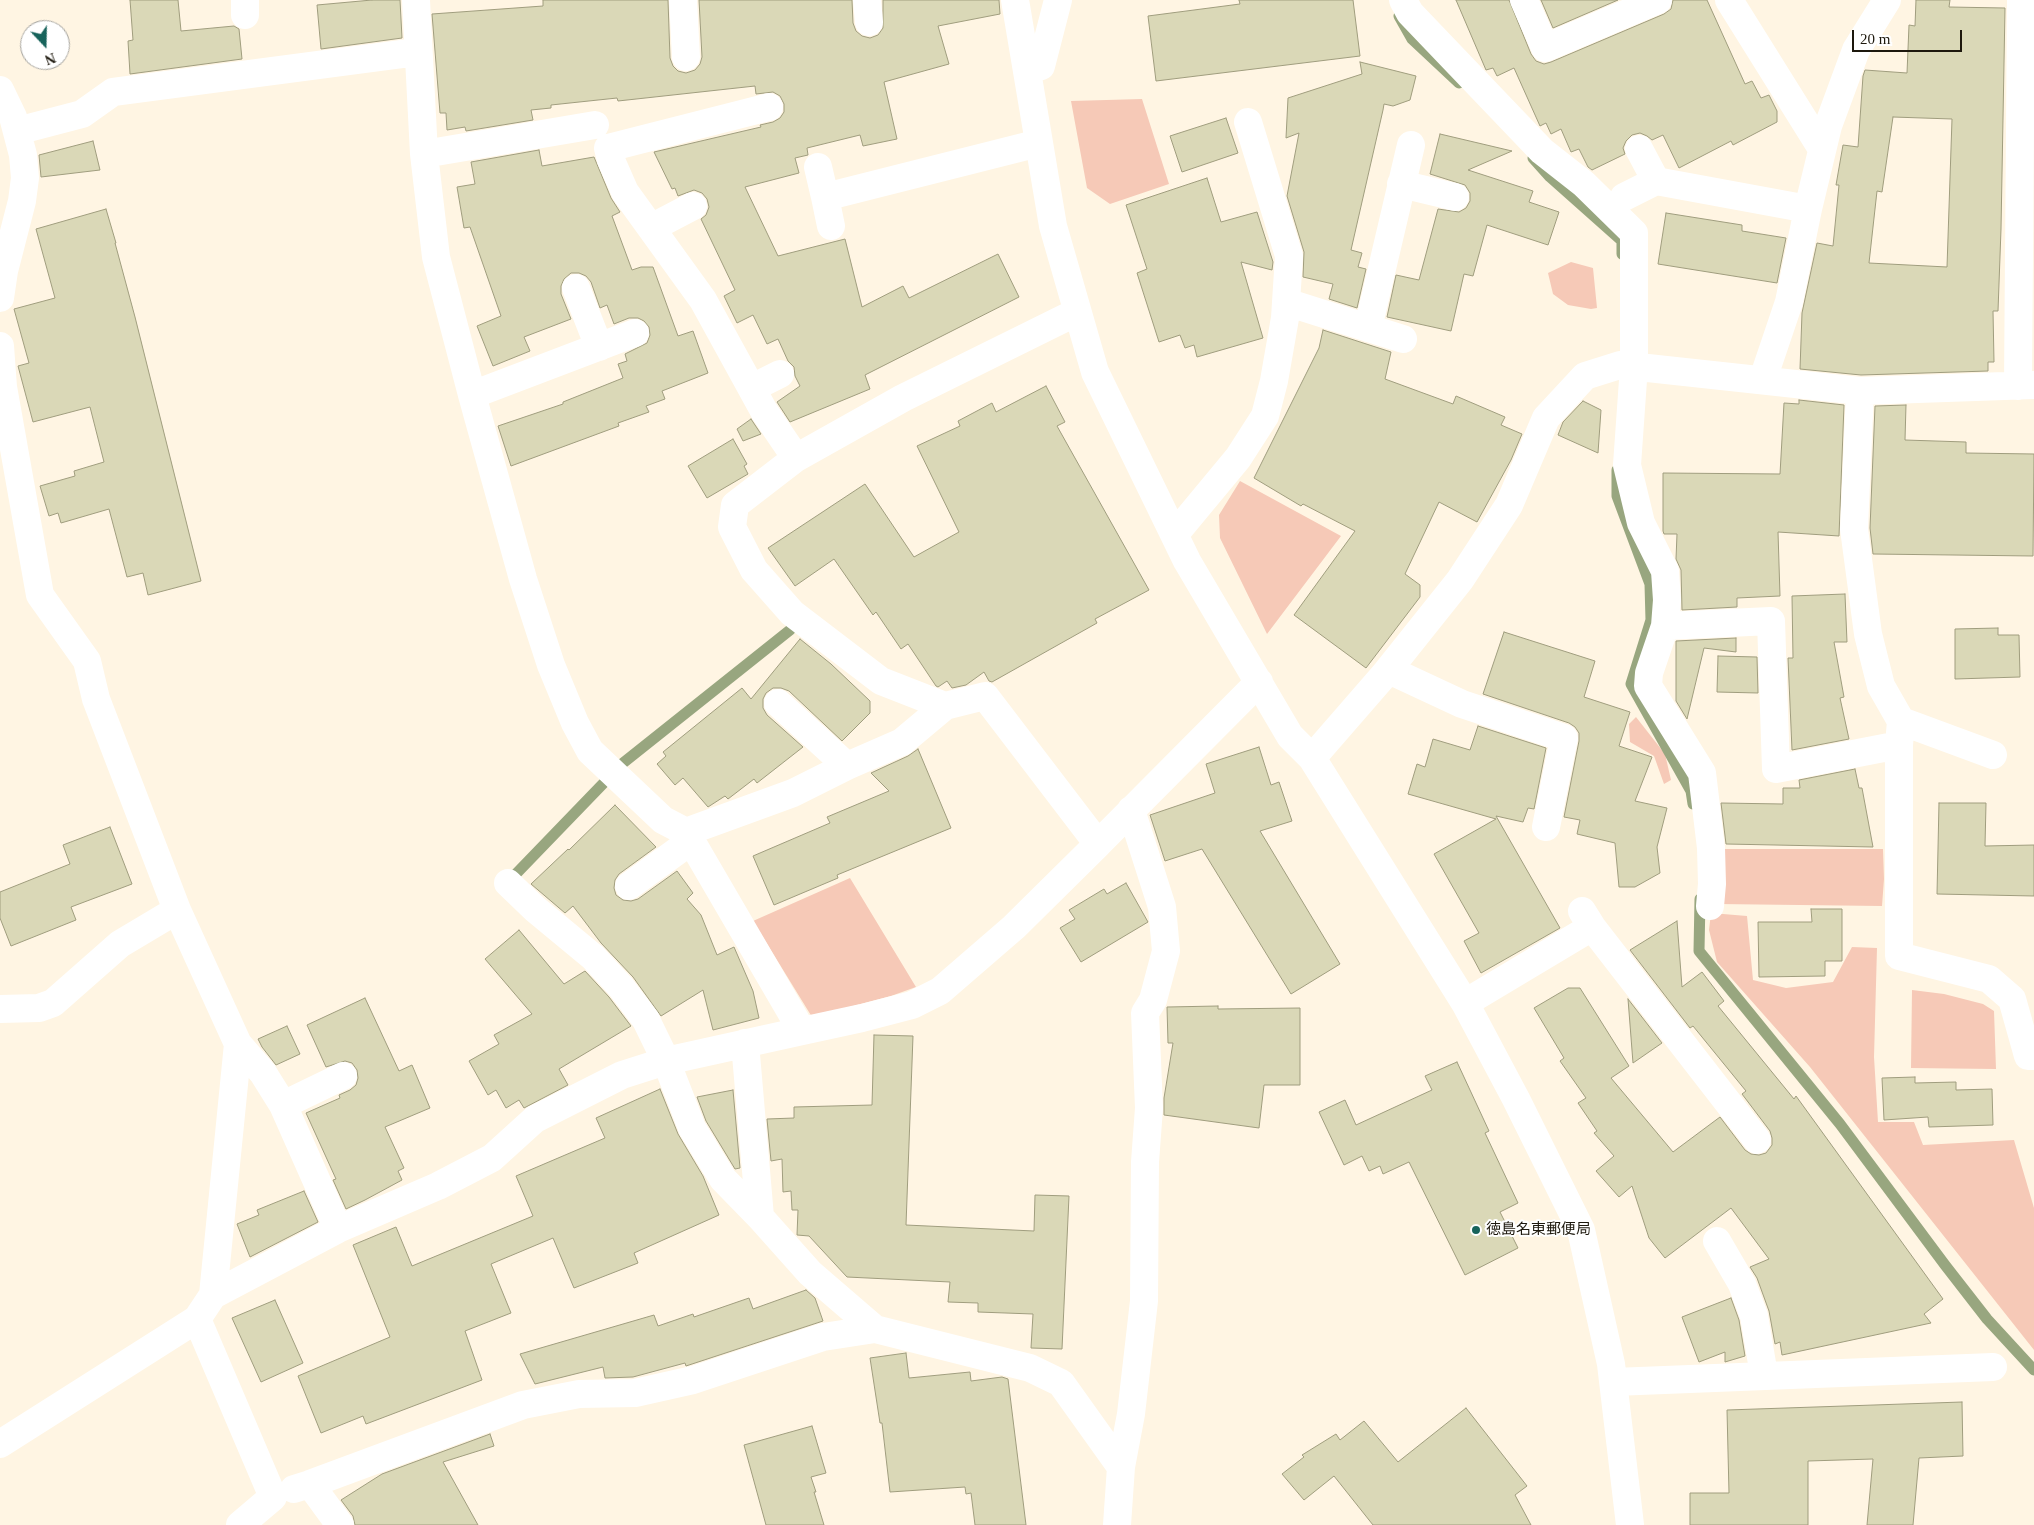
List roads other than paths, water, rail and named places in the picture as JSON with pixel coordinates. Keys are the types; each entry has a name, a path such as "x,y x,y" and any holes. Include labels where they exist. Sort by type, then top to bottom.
{"street":[{"path":"416,0 417,52 424,154 436,257 523,579 551,665 575,723 590,751 663,820 689,836 802,1031"},
{"path":"683,0 686,58"},
{"path":"1015,0 1053,226 1095,372 1187,561 1290,736 1312,758 1465,1003 1516,1099 1581,1230 1614,1382 1630,1525"},
{"path":"1027,71 1041,66 1058,0"},
{"path":"1403,0 1410,13 1542,151 1584,184 1634,233 1628,366 1627,465 1641,523 1665,571 1667,600 1665,626 1649,673 1648,686 1702,773 1711,848 1710,906"},
{"path":"1524,0 1545,48 1658,0"},
{"path":"1729,0 1822,150"},
{"path":"1764,380 1789,302 1808,209 1828,126 1856,50 1887,0"},
{"path":"1312,758 1389,670 1460,580 1509,505 1546,418 1585,376 1628,366 1860,391 2026,386 2021,0"},
{"path":"16,131 82,114 113,92 417,52"},
{"path":"0,90 13,117 23,155 25,178 0,298"},
{"path":"769,107 608,148 611,160 625,192 703,300 764,411 796,458"},
{"path":"1175,534 1238,458 1266,416 1274,381 1286,302 1289,256 1248,122"},
{"path":"424,154 595,125"},
{"path":"825,197 1039,143"},
{"path":"1368,328 1411,145"},
{"path":"1639,149 1656,181"},
{"path":"818,166 831,226"},
{"path":"1624,197 1656,181 1808,209"},
{"path":"1402,184 1455,198"},
{"path":"651,228 692,206"},
{"path":"576,288 599,347"},
{"path":"1286,302 1403,338"},
{"path":"945,706 880,681 792,613 754,570 732,527 735,504 796,458 903,398 1078,312"},
{"path":"472,395 635,333"},
{"path":"0,346 3,387 40,595 86,661 96,699 177,910 238,1044 263,1073 283,1105 338,1229"},
{"path":"752,388 780,374"},
{"path":"1860,391 1854,529 1868,634 1881,686 1900,733 1899,956 1989,979 2012,999 2028,1056 2034,1056"},
{"path":"1665,626 1771,621 1776,769 1900,733 1993,755"},
{"path":"1389,670 1462,704 1564,738 1546,827"},
{"path":"213,1295 338,1229 438,1186 492,1158 535,1119 622,1075 666,1061 862,1018 912,1005 940,991 1014,928 1259,682"},
{"path":"629,886 689,836 793,793 847,766 902,742 945,706 985,696 1098,844"},
{"path":"778,703 847,766"},
{"path":"1117,1525 1121,1467 1131,1414 1144,1301 1145,1162 1149,1108 1145,1014 1153,1000 1166,951 1162,907 1131,810"},
{"path":"508,883 535,909 593,957 621,987 646,1020 666,1061 692,1128 722,1179 760,1217 810,1273 875,1329"},
{"path":"0,1009 39,1008 53,1003 120,944 177,910"},
{"path":"1465,1003 1587,919 1757,1140"},
{"path":"745,1043 760,1217"},
{"path":"0,1444 197,1319 213,1295 238,1044"},
{"path":"283,1105 343,1076"},
{"path":"1717,1241 1742,1284 1754,1316 1764,1375"},
{"path":"197,1319 273,1497"},
{"path":"240,1525 273,1497 523,1404 579,1394 643,1391 694,1380 823,1337 875,1329 1030,1368 1061,1383 1121,1467"},
{"path":"1614,1382 1993,1367"},
{"path":"310,1484 340,1525"}],"waterway":[{"path":"1399,16 1412,39 1459,83"},
{"path":"1533,158 1550,177 1622,241 1622,254"},
{"path":"1617,470 1617,496 1650,584 1651,620 1631,684 1691,791 1693,804"},
{"path":"512,878 623,763 790,630"},
{"path":"1700,899 1699,951 1840,1124 1987,1319 2034,1370"}],"place":[{"name":"徳島名東郵便局","path":"1476,1230"}]}
